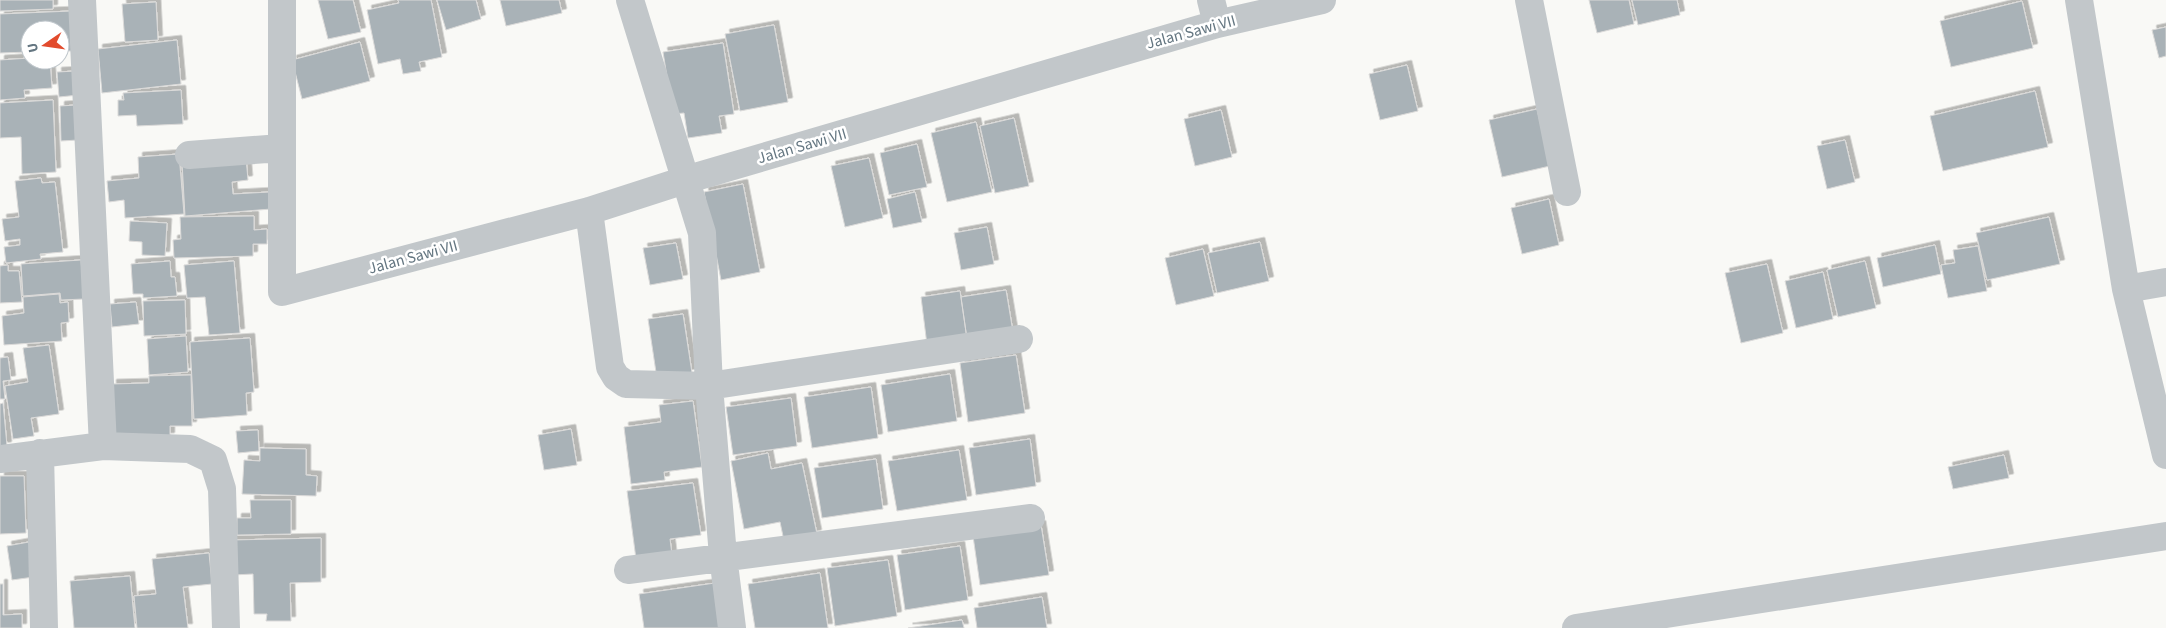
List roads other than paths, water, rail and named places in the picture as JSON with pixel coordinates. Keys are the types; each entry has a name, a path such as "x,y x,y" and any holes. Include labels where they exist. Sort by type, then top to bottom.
{"street":[{"path":"82,0 104,446"},
{"path":"630,0 702,233 710,386 723,556 732,628"},
{"name":"Jalan Sawi VII","path":"282,148 282,292 589,211 1214,12 1322,0"},
{"path":"1529,0 1567,192"},
{"path":"2079,0 2126,289 2166,455"},
{"path":"189,155 282,148 288,2"},
{"path":"589,211 610,367 616,377 626,384 710,386 1019,339"},
{"path":"2126,289 2166,282"},
{"path":"0,459 104,446 190,449 213,460 222,489 226,628"},
{"path":"40,453 44,628"},
{"path":"628,570 723,556 1031,518"},
{"path":"1576,628 2166,536"}]}
